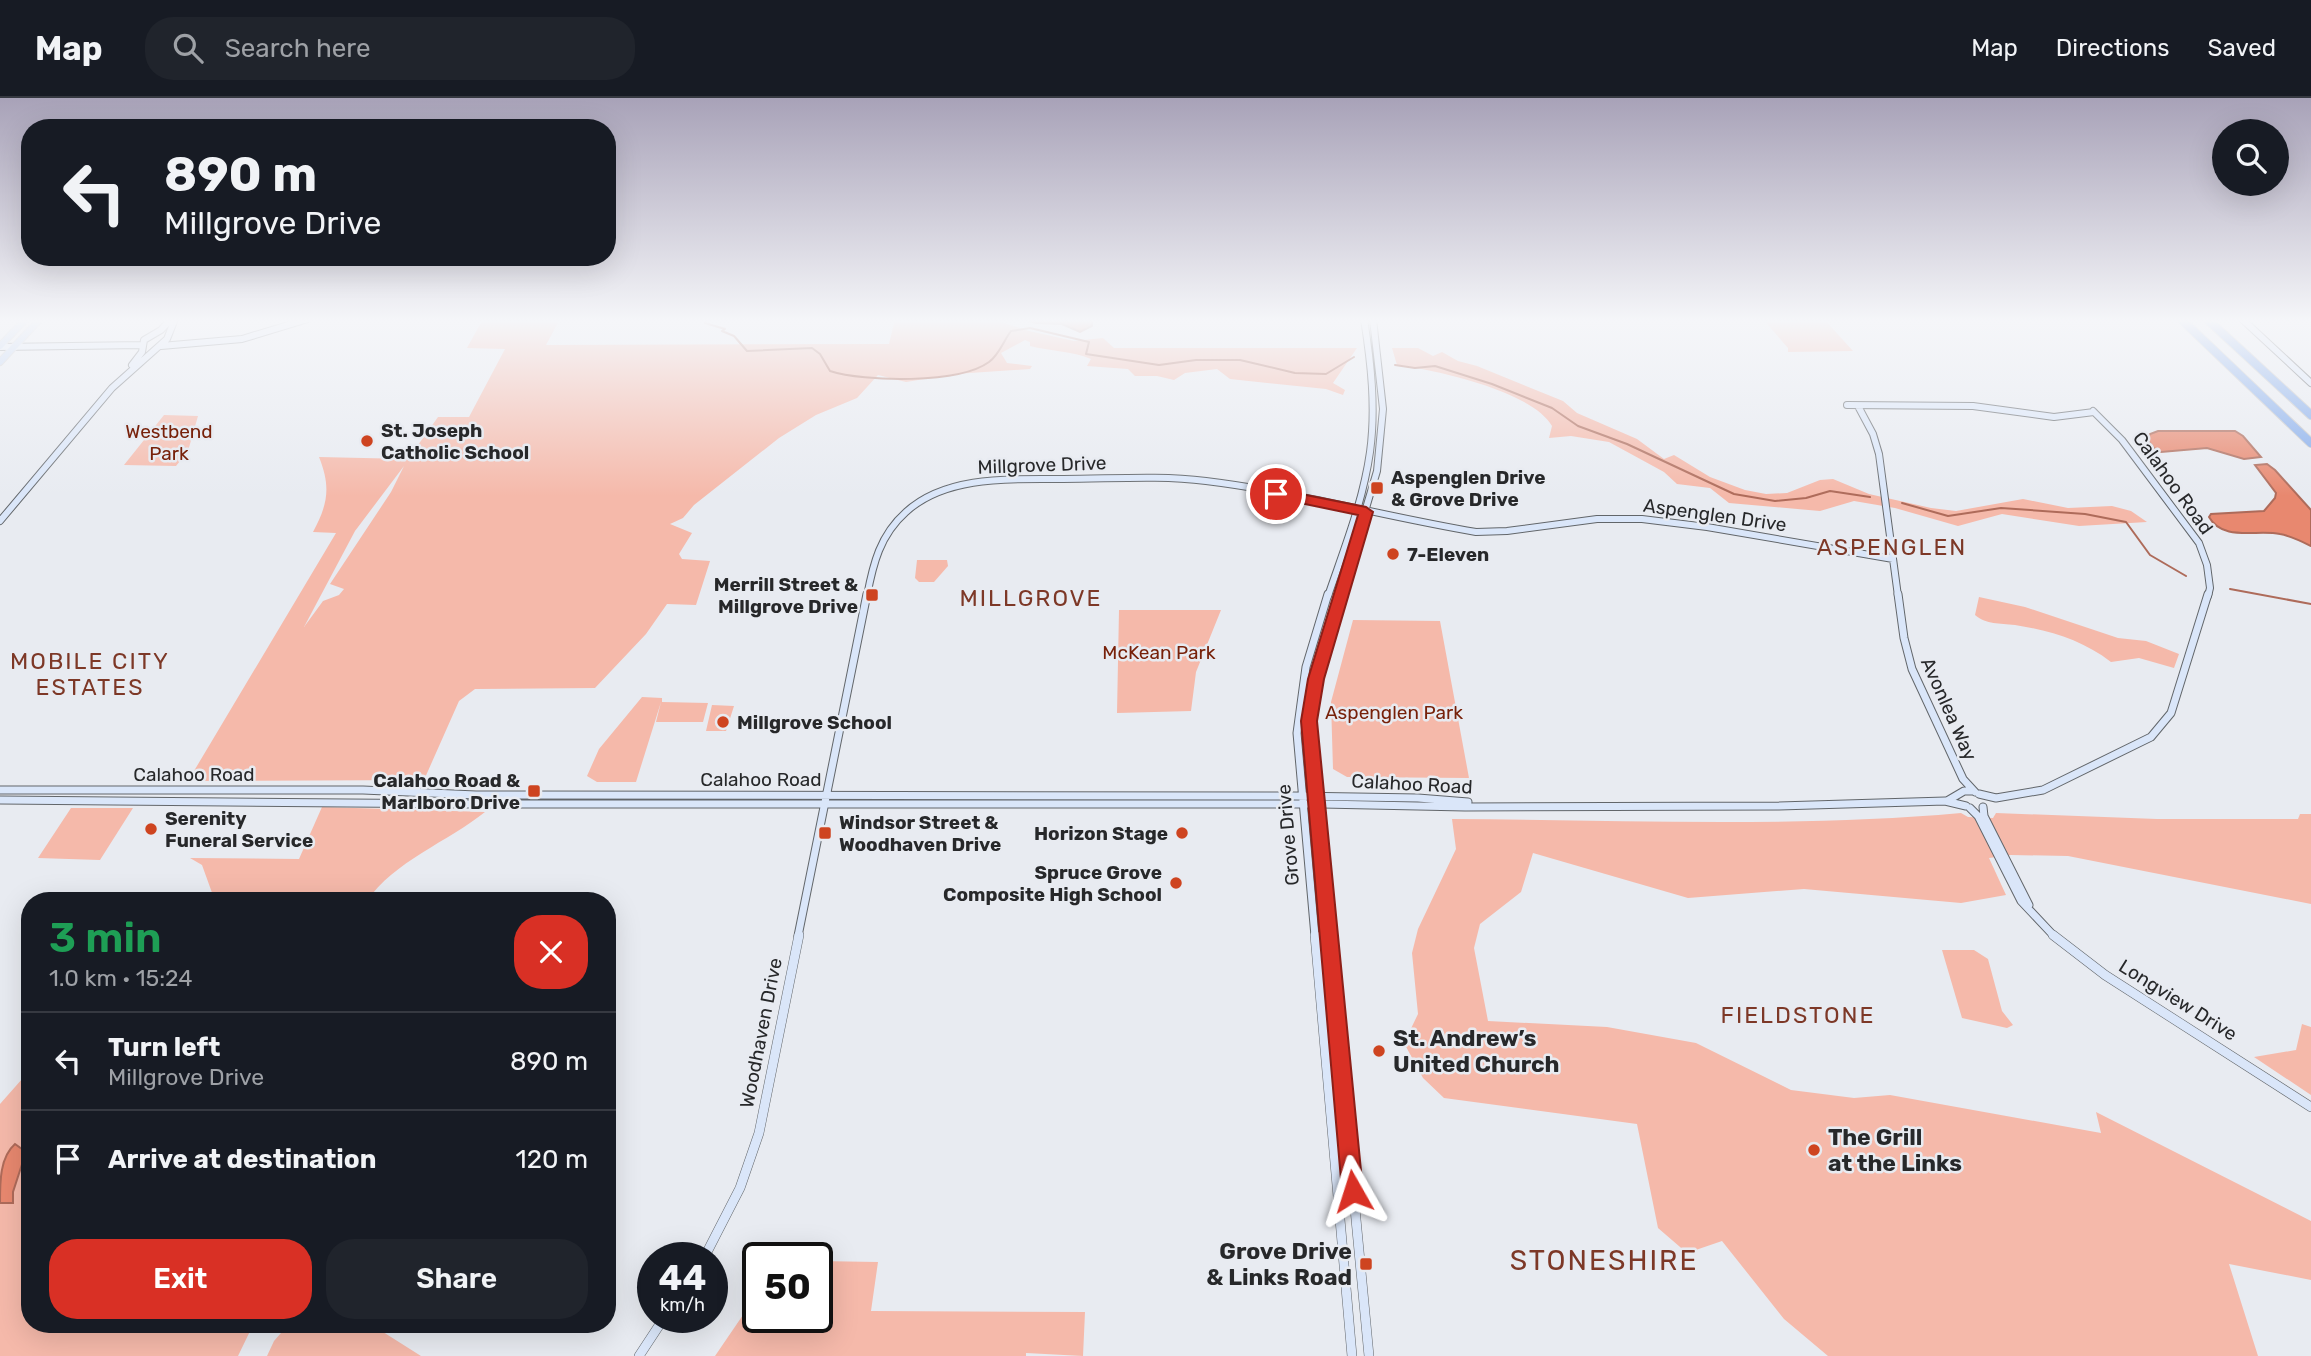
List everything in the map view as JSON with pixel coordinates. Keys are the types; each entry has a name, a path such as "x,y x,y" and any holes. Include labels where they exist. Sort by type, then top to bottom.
{"highway":[{"path":"2242,378 2252,386"},
{"path":"2243,378 2311,443"},
{"path":"2271,378 2311,415"}],"street":[{"path":"0,521 123,378"},
{"name":"Grove Drive","path":"1352,1356 1297,733 1301,691 1367,469 1373,408 1372,378"},
{"name":"Grove Drive","path":"1369,1356 1309,733 1312,692 1377,471 1383,409 1380,378"},
{"path":"1847,405 1858,406"},
{"name":"Calahoo Road","path":"0,800 1315,800 1521,806 1779,806 1945,801 1968,807 1984,806 1996,799 2043,790 2151,737 2171,713 2210,588 2207,565 2199,543 2122,440 2094,412 2054,417 1973,406 1858,406"},
{"name":"Avonlea Way","path":"1858,406 1873,434 1879,454 1912,669 1963,779 1977,793"},
{"name":"Millgrove Drive","path":"825,800 876,552 896,520 930,496 961,485 987,480 1181,479 1232,485 1366,512"},
{"name":"Aspenglen Drive","path":"1366,512 1476,532 1507,531 1597,519 1660,521 1893,559"},
{"name":"Avonlea Way","path":"1962,793 1963,779"},
{"name":"Calahoo Road","path":"0,790 363,790 825,800"},
{"name":"Calahoo Road","path":"1945,801 1962,793 1977,793 1996,799"},
{"name":"Longview Drive","path":"1962,793 1968,807 1978,816 2011,885 2034,915 2080,958 2311,1107"},
{"name":"Longview Drive","path":"1977,793 1984,806 1984,816 2034,915"},
{"name":"Woodhaven Drive","path":"712,1242 740,1188 759,1133 825,800"},
{"path":"639,1356 654,1333"}],"green space":[{"path":"490,378 876,378 857,398 816,415 779,438 694,505 683,518 670,524 692,533 679,554 682,559 710,561 696,605 667,604 646,634 595,688 475,689 459,701 424,780 188,781 336,533 313,532 322,513 326,495 325,477 319,457 408,459 438,417 469,417","holes":["404,466 391,492 330,584 344,589 339,595 323,601 304,627 355,531"]},
{"path":"889,378 932,378 906,382"},
{"path":"1228,378 1337,378 1333,383 1345,390 1343,395 1326,389"},
{"path":"1460,378 1506,378 1563,401 1577,413 1637,439 1664,459 1674,455 1710,477 1745,490 1766,494 1787,493 1820,480 1833,479 1869,494 1931,508 1956,511 2023,499 2068,508 2112,506 2131,511 2147,522 2079,526 2002,514 1958,526 1895,508 1854,501 1820,511 1729,503 1710,488 1677,484 1664,472 1609,442 1571,436 1549,438 1552,426 1541,414 1525,402"},
{"name":"Westbend Park","path":"164,415 198,416 188,451 176,466 124,465"},
{"path":"917,560 947,560 948,566 934,582 919,582 915,578"},
{"path":"1979,597 2025,607 2118,638 2146,641 2179,654 2174,668 2139,658 2111,662 2078,642 2054,634 1984,620 1975,615"},
{"name":"McKean Park","path":"1119,610 1221,610 1196,672 1191,711 1117,713"},
{"name":"Aspenglen Park","path":"1353,620 1440,621 1469,778 1347,777 1333,769 1331,702"},
{"path":"642,697 662,698 662,702 708,703 703,722 656,722 661,702 636,782 597,782 587,776 599,749"},
{"path":"712,705 734,706 726,731 706,731"},
{"path":"322,807 485,812 406,863 374,892 212,892 202,865 190,858 299,859"},
{"path":"71,808 133,808 100,860 38,858"},
{"path":"1961,813 1968,817 1993,818 1996,813 2157,819 2298,819 2300,814 2311,814 2311,904 2068,856 2011,855 1989,858 2006,895 1961,903 1804,889 1688,898 1533,853 1521,892 1480,924 1474,948 1488,1021 1607,1027 1696,1043 1791,1090 1854,1098 1890,1095 2101,1133 2096,1112 2311,1221 2311,1280 2229,1264 2258,1356 1828,1356 1784,1319 1722,1241 1687,1253 1658,1228 1637,1124 1444,1098 1423,1078 1404,1043 1418,1014 1412,953 1418,929 1456,849 1452,819 1770,822"},
{"path":"1942,950 1974,950 1988,959 2002,1011 2013,1025 2007,1028 1962,1018"},
{"path":"2302,1024 2311,1027 2311,1095 2254,1057 2296,1050"},
{"path":"21,1080 21,1333 249,1333 238,1356 0,1356 0,1104"},
{"path":"833,1261 878,1262 871,1311 1085,1312 1083,1356 1026,1353 1026,1356 715,1356 742,1316 742,1333 833,1333"},
{"path":"281,1333 385,1333 421,1356 267,1356"}],"shaded area":[{"path":"2158,431 2235,431 2243,436 2261,457 2244,459 2207,448 2161,452 2147,439 2150,434"},
{"path":"2267,464 2311,510 2311,546 2280,534 2223,530 2209,517 2211,514 2264,511 2276,493 2255,465"},
{"path":"15,1144 21,1148 21,1167 13,1192 13,1203 0,1203 1,1178 10,1149"}],"waterway":[{"path":"873,378 926,378"},
{"path":"1472,378 1552,408 1578,426 1627,444 1734,494 1775,501 1806,498 1830,491 1870,497"},
{"path":"1902,503 1948,516 2001,508 2085,514 2126,522 2150,555 2186,576"},
{"path":"2230,589 2311,604"}],"place":[{"name":"St. Joseph Catholic School","path":"367,441"},
{"name":"Aspenglen Drive & Grove Drive","path":"1377,488"},
{"name":"7-Eleven","path":"1393,554"},
{"name":"Merrill Street & Millgrove Drive","path":"872,595"},
{"name":"Millgrove School","path":"723,722"},
{"name":"Calahoo Road & Marlboro Drive","path":"534,791"},
{"name":"Serenity Funeral Service","path":"151,829"},
{"name":"Windsor Street & Woodhaven Drive","path":"825,833"},
{"name":"Horizon Stage","path":"1182,833"},
{"name":"Spruce Grove Composite High School","path":"1176,883"},
{"name":"St. Andrew’s United Church","path":"1379,1051"},
{"name":"The Grill at the Links","path":"1814,1150"},
{"name":"Grove Drive & Links Road","path":"1366,1264"}],"district":[{"name":"ASPENGLEN","path":"1892,547"},
{"name":"MILLGROVE","path":"1031,598"},
{"name":"MOBILE CITY ESTATES","path":"90,674"},
{"name":"FIELDSTONE","path":"1798,1015"},
{"name":"STONESHIRE","path":"1604,1260"}],"route":[{"path":"1276,494 1366,512 1312,692 1309,721 1353,1191"}]}
